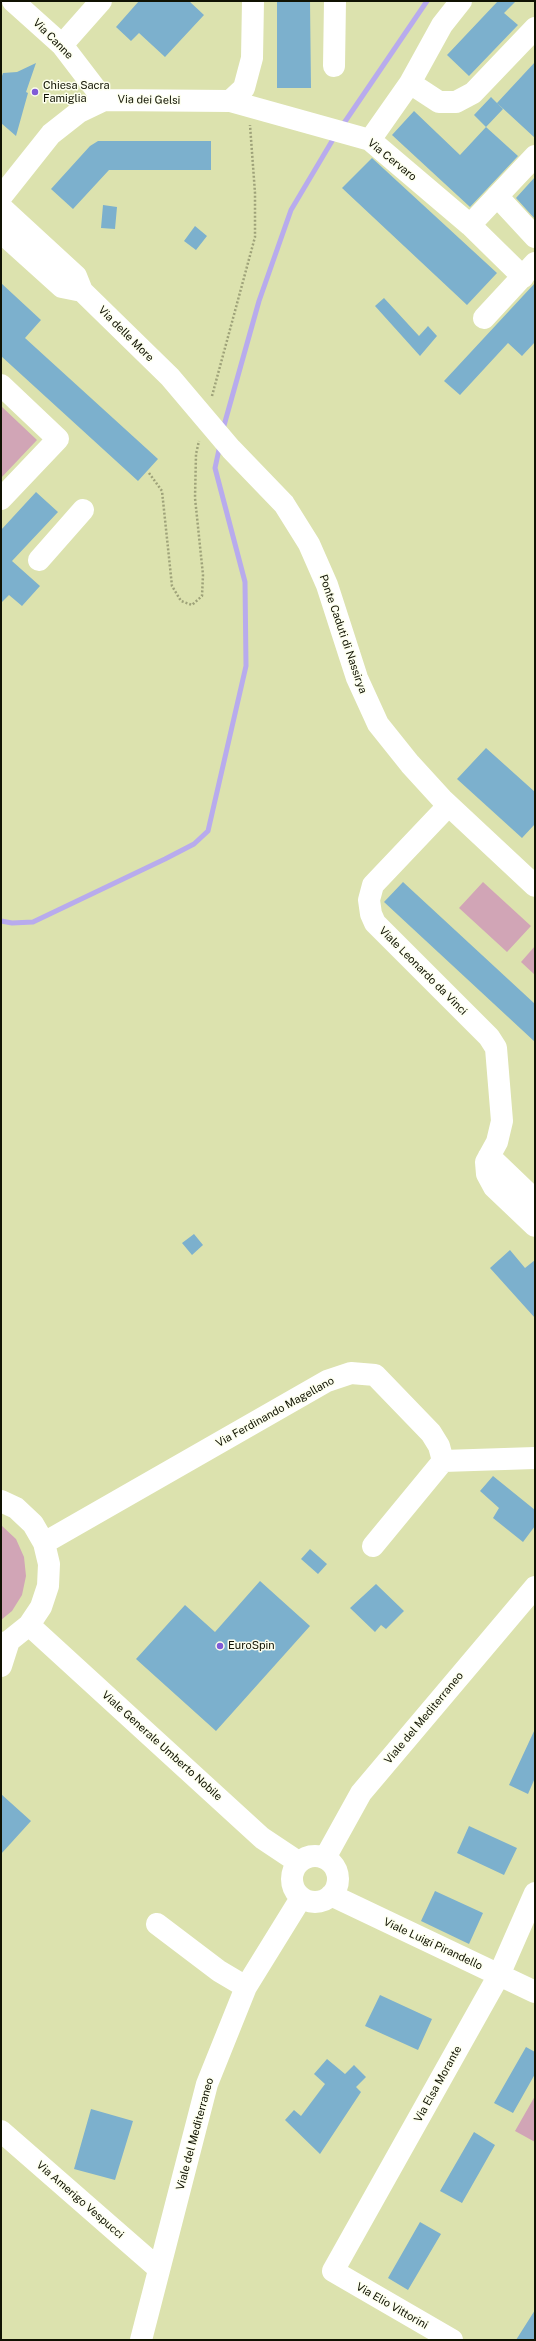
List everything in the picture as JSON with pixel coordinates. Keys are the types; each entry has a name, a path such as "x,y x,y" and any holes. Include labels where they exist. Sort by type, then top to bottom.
{"street":[{"name":"Via Canne","path":"13,1 62,45 104,100"},
{"path":"62,45 101,1"},
{"path":"230,101 244,88 252,58 253,1"},
{"path":"334,66 335,1"},
{"path":"370,140 410,83 442,25 461,1"},
{"path":"410,83 439,102 456,102 473,93 535,28"},
{"name":"Via dei Gelsi","path":"1,197 51,134 79,112 104,100 230,101"},
{"name":"Via Cervaro","path":"230,101 370,140 470,225 529,270"},
{"path":"470,225 535,156"},
{"path":"497,196 535,237"},
{"name":"Via delle More","path":"1,207 7,234 76,276 82,291 170,377"},
{"path":"484,318 529,270"},
{"name":"Ponte Caduti di Nassirya","path":"170,377 231,449 284,504 309,544 327,585 357,678 378,724 410,764 445,802 535,886"},
{"path":"1,385 58,439 1,499"},
{"path":"39,560 83,510"},
{"name":"Viale Leonardo da Vinci","path":"445,802 373,886 369,900 371,914 375,923 489,1036 496,1048 502,1121 498,1142 486,1162 487,1174 494,1187 535,1226"},
{"path":"489,1156 535,1200"},
{"name":"Via Ferdinando Magellano","path":"44,1543 328,1381 351,1373 375,1375 431,1432 439,1446 443,1461"},
{"path":"373,1546 443,1461 535,1458"},
{"path":"1,1501 16,1508 33,1524 44,1543 49,1564 48,1586 42,1607 29,1625 5,1642 1,1666"},
{"name":"Viale del Mediterraneo","path":"325,1858 361,1793 535,1587"},
{"name":"Viale Generale Umberto Nobile","path":"29,1625 262,1838 298,1862"},
{"path":"310,1856 325,1858 336,1868 338,1875 336,1889 331,1895 317,1902 301,1898 292,1885 293,1869 298,1862 310,1856"},
{"name":"Via Elsa Morante","path":"333,2271 499,1975 535,1893"},
{"name":"Viale Luigi Pirandello","path":"331,1895 535,1992"},
{"name":"Viale del Mediterraneo","path":"141,2340 207,2084 246,1987 301,1898"},
{"path":"157,1924 219,1971 246,1987"},
{"name":"Via Amerigo Vespucci","path":"1,2131 159,2269"},
{"name":"Via Elio Vittorini","path":"333,2271 452,2340"}],"shaded area":[{"path":"1,406 37,440 1,478"},
{"path":"483,882 531,926 507,952 459,908"},
{"path":"535,946 535,975 521,962"},
{"path":"1,1525 16,1539 24,1557 26,1576 22,1595 12,1611 1,1620"},
{"path":"535,2096 535,2142 515,2131"}],"building":[{"path":"139,1 189,1 204,15 165,57 139,33 131,41 116,27"},
{"path":"277,1 310,1 311,88 277,88"},
{"path":"498,1 516,1 504,13 518,25 469,76 447,55"},
{"path":"535,62 535,138 497,103"},
{"path":"36,63 26,92 28,93 16,136 1,123 1,79 3,73 17,72"},
{"path":"491,97 503,109 486,127 474,115"},
{"path":"414,111 460,155 486,127 518,156 470,207 392,135"},
{"path":"98,141 211,141 211,170 109,170 73,209 51,189 90,146"},
{"path":"372,158 497,273 467,305 342,188"},
{"path":"535,177 535,219 516,198"},
{"path":"103,205 117,207 115,229 101,228"},
{"path":"195,226 207,236 196,250 184,241"},
{"path":"1,283 41,320 25,338 158,459 138,481 1,356"},
{"path":"535,283 535,342 522,356 508,343 460,395 444,381"},
{"path":"384,298 419,336 428,326 437,336 420,356 375,306"},
{"path":"36,492 58,512 12,561 40,586 22,606 9,595 1,603 1,530"},
{"path":"486,748 535,792 535,824 522,838 457,779"},
{"path":"403,882 535,1004 535,1042 384,902"},
{"path":"194,1234 203,1245 192,1255 182,1243"},
{"path":"510,1250 525,1268 535,1260 535,1318 490,1268"},
{"path":"493,1476 535,1510 535,1526 523,1542 493,1518 499,1508 480,1491"},
{"path":"310,1549 327,1564 318,1574 301,1559"},
{"name":"EuroSpin","path":"260,1581 310,1626 216,1731 136,1659 185,1605 215,1632"},
{"path":"376,1584 404,1611 386,1629 381,1625 375,1632 350,1608"},
{"path":"535,1729 535,1778 528,1794 509,1785"},
{"path":"1,1794 31,1821 1,1854"},
{"path":"469,1826 517,1848 504,1875 457,1853"},
{"path":"435,1891 483,1913 469,1944 421,1921"},
{"path":"380,1995 432,2019 418,2050 365,2026"},
{"path":"526,2047 535,2052 535,2074 513,2113 494,2103"},
{"path":"327,2059 345,2074 354,2065 366,2077 356,2087 361,2092 320,2154 285,2120 294,2110 301,2116 325,2084 314,2074"},
{"path":"91,2109 133,2121 115,2180 74,2169"},
{"path":"474,2132 495,2145 462,2203 440,2191"},
{"path":"420,2222 441,2234 408,2290 388,2278"},
{"path":"535,2310 535,2340 516,2340"}],"waterway":[{"path":"342,126 427,1"},
{"path":"223,429 259,301 291,210 335,136"},
{"path":"1,921 12,923 33,922 194,844 208,831 246,666 245,582 215,468 220,445"}],"place":[{"name":"Chiesa Sacra Famiglia","path":"35,92"},
{"name":"EuroSpin","path":"220,1646"}]}
